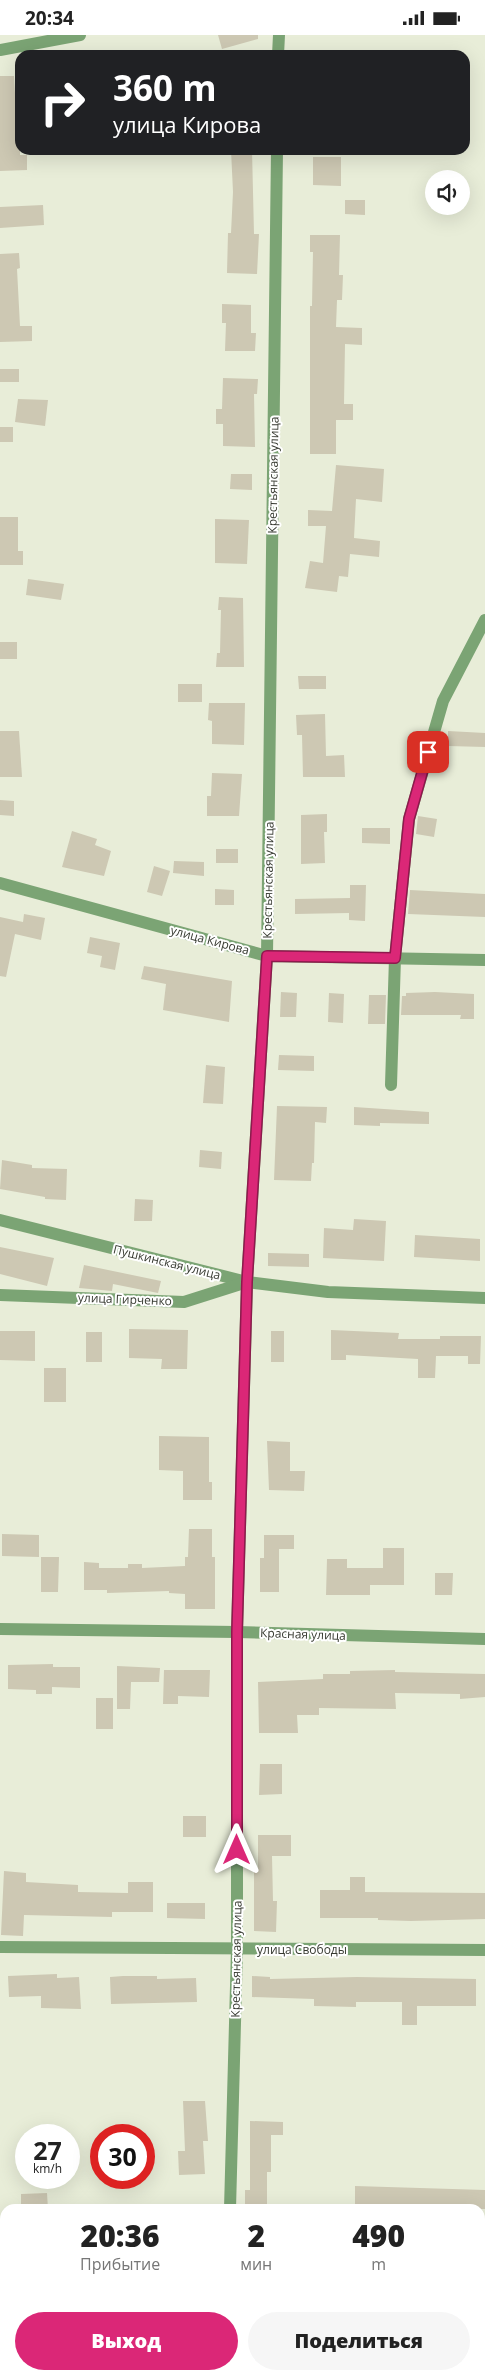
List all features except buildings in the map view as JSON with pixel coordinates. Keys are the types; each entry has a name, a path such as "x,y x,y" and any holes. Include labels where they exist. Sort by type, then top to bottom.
{"street":[{"path":"0,50 80,35"},
{"path":"278,50 279,35"},
{"name":"Крестьянская улица","path":"230,2204 237,1949 237,1632 247,1282 267,956 277,155"},
{"path":"392,1085 395,958 409,819 442,701 485,620"},
{"name":"улица Кирова","path":"0,883 267,956 485,961"},
{"name":"Пушкинская улица","path":"0,1220 247,1282 328,1292 485,1298"},
{"name":"улица Гирченко","path":"0,1295 184,1302 247,1282"},
{"name":"Красная улица","path":"0,1629 237,1632 485,1639"},
{"name":"улица Свободы","path":"0,1947 485,1950"}],"route":[{"path":"237,1850 237,1632 247,1282 267,956 395,958 409,819 428,752"}]}
